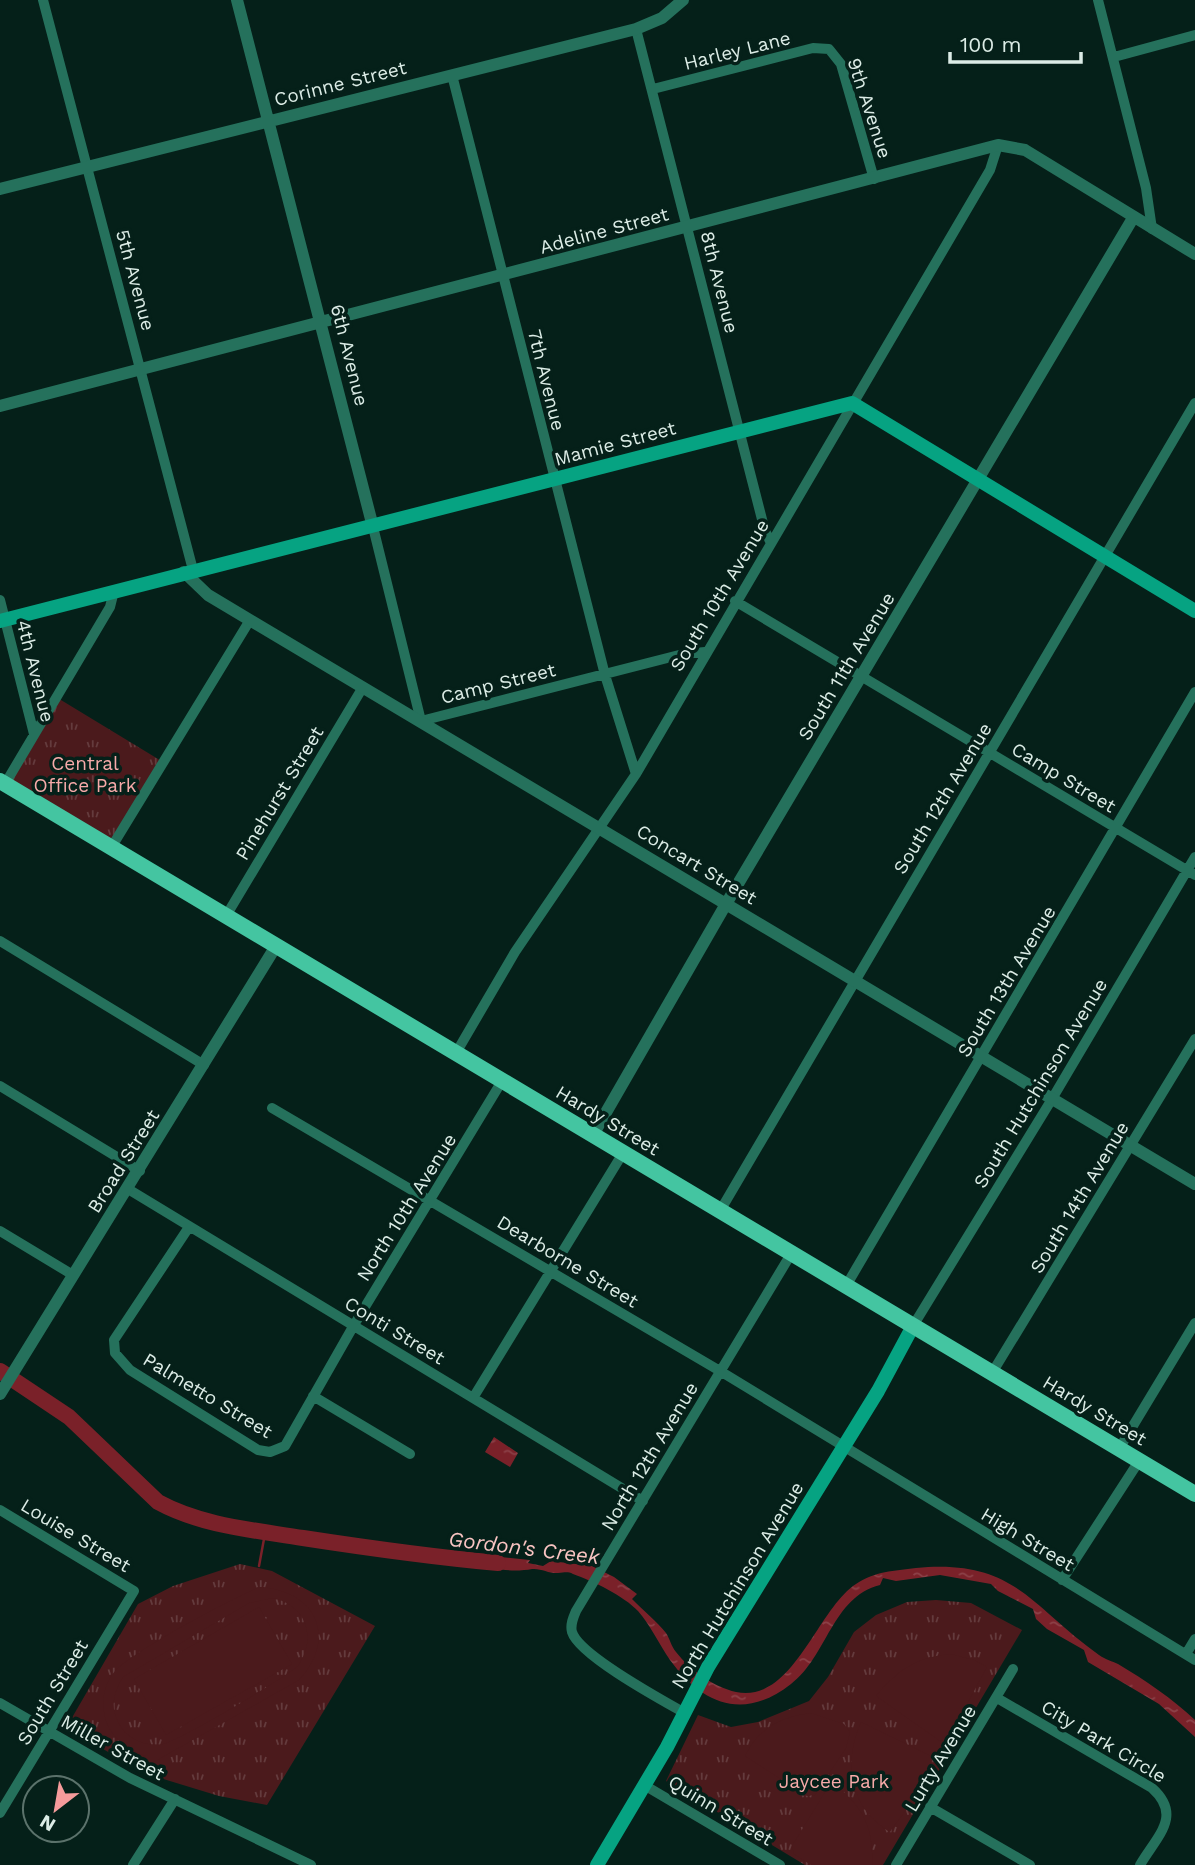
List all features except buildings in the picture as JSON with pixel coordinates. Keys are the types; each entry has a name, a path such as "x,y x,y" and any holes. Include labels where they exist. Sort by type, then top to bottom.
{"main road":[{"name":"Mamie Street","path":"2,620 852,403"},
{"path":"852,403 1195,611"},
{"name":"Hardy Street","path":"2,783 1195,1494"},
{"name":"North Hutchinson Avenue","path":"597,1865 708,1667 844,1447 913,1326"}],"street":[{"name":"5th Avenue","path":"43,0 142,368 188,571"},
{"name":"6th Avenue","path":"237,0 421,721"},
{"name":"Corinne Street","path":"0,189 636,29 662,18 683,0"},
{"path":"1098,0 1146,188 1152,229"},
{"name":"8th Avenue","path":"636,29 765,531 771,543"},
{"path":"1114,57 1195,35"},
{"name":"Harley Lane","path":"653,89 813,48 829,49"},
{"name":"9th Avenue","path":"829,49 842,64 874,179"},
{"name":"7th Avenue","path":"452,75 605,675 636,774"},
{"path":"998,145 1025,150 1195,254"},
{"name":"Adeline Street","path":"0,406 998,145"},
{"name":"South 10th Avenue","path":"456,1054 520,944 636,774 705,652 990,170 998,145"},
{"name":"South 11th Avenue","path":"593,1136 726,904 1133,218"},
{"name":"South 12th Avenue","path":"720,1211 853,980 1195,403"},
{"name":"Concart Street","path":"188,571 208,595 1195,1184"},
{"path":"34,734 110,607 114,591"},
{"name":"4th Avenue","path":"0,600 2,620 34,734 2,783"},
{"name":"Camp Street","path":"735,601 1191,873"},
{"path":"111,848 250,620"},
{"name":"Camp Street","path":"421,721 683,654 705,652"},
{"name":"Pinehurst Street","path":"226,916 363,687"},
{"name":"South 13th Avenue","path":"846,1286 1117,829 1195,692"},
{"name":"South Hutchinson Avenue","path":"913,1326 1191,873 1195,857"},
{"path":"0,941 204,1065"},
{"name":"Broad Street","path":"0,1394 140,1171 276,946"},
{"name":"South 14th Avenue","path":"992,1373 1195,1040"},
{"name":"North 10th Avenue","path":"271,1452 285,1446 354,1325 502,1081"},
{"path":"0,1086 140,1171"},
{"name":"Dearborne Street","path":"272,1108 432,1200 844,1447"},
{"path":"473,1398 623,1153"},
{"name":"Conti Street","path":"128,1189 643,1501"},
{"name":"Palmetto Street","path":"189,1227 114,1340 115,1353 130,1370 258,1450 271,1452"},
{"path":"0,1231 73,1275"},
{"name":"North 12th Avenue","path":"686,1707 626,1679 575,1638 571,1626 584,1597 792,1254"},
{"path":"1119,1449 1195,1323"},
{"path":"313,1396 410,1454"},
{"name":"High Street","path":"844,1447 1191,1657"},
{"path":"1062,1580 1139,1461"},
{"name":"Louise Street","path":"0,1510 134,1591"},
{"name":"South Street","path":"0,1813 134,1591"},
{"path":"1191,1657 1195,1639"},
{"name":"Lurty Avenue","path":"896,1865 1013,1669"},
{"name":"City Park Circle","path":"997,1698 1153,1788 1165,1799 1169,1810 1167,1821 1140,1865"},
{"name":"Miller Street","path":"0,1703 130,1778 311,1865"},
{"name":"Quinn Street","path":"644,1785 780,1865"},
{"path":"133,1865 175,1799"},
{"path":"930,1807 1030,1865"}],"green space":[{"name":"Central Office Park","path":"56,697 163,762 111,848 5,784"},
{"path":"240,1564 272,1571 375,1626 267,1805 219,1796 147,1774 66,1728 138,1604 173,1586"},
{"path":"260,1587 279,1590 295,1597 307,1607 315,1619 319,1633 311,1664 299,1680 145,1767 139,1759 146,1756 120,1741 107,1724 104,1699 111,1676 141,1651","holes":["273,1598 294,1608 305,1624 307,1645 298,1666 231,1709 163,1744 137,1740 121,1728 114,1705 115,1694 123,1677 249,1603"]},
{"name":"Jaycee Park","path":"936,1600 971,1603 1022,1630 883,1865 805,1865 666,1781 698,1715 731,1727 758,1722 809,1701 828,1677 854,1632 876,1615 907,1602"},
{"path":"259,1607 292,1664 166,1735 134,1679"},
{"path":"951,1654 974,1660 987,1667 948,1739 940,1741 876,1696 909,1666 928,1658"},
{"path":"811,1713 844,1724 850,1732 846,1748 815,1795 807,1796 745,1756 764,1731 790,1717"},
{"path":"861,1722 931,1756 931,1765 923,1785 890,1832 866,1810 853,1783 852,1753"},
{"path":"831,1782 851,1799 864,1818 871,1839 872,1865 811,1865 794,1854 792,1846"}],"water":[{"path":"494,1437 518,1453 510,1467 485,1452"},
{"path":"482,1555 530,1560 528,1563 543,1566 551,1561 592,1566 614,1577 637,1594 632,1599 666,1633 674,1650 688,1665 711,1682 736,1692 756,1692 773,1684 789,1670 842,1596 870,1576 916,1568 949,1567 977,1571 999,1578 1018,1589 1099,1655 1128,1670 1168,1697 1195,1720 1195,1737 1159,1704 1088,1662 1084,1650 1047,1629 1036,1619 1033,1609 998,1591 991,1584 940,1575 896,1581 883,1578 880,1585 864,1592 840,1614 813,1659 791,1684 774,1695 741,1705 725,1703 696,1688 670,1660 638,1611 617,1595 569,1573 490,1567 477,1561"}],"waterway":[{"name":"Gordon's Creek","path":"0,1371 69,1417 158,1502 192,1517 247,1529 400,1552 498,1563"},
{"path":"259,1566 264,1539 262,1531"}]}
